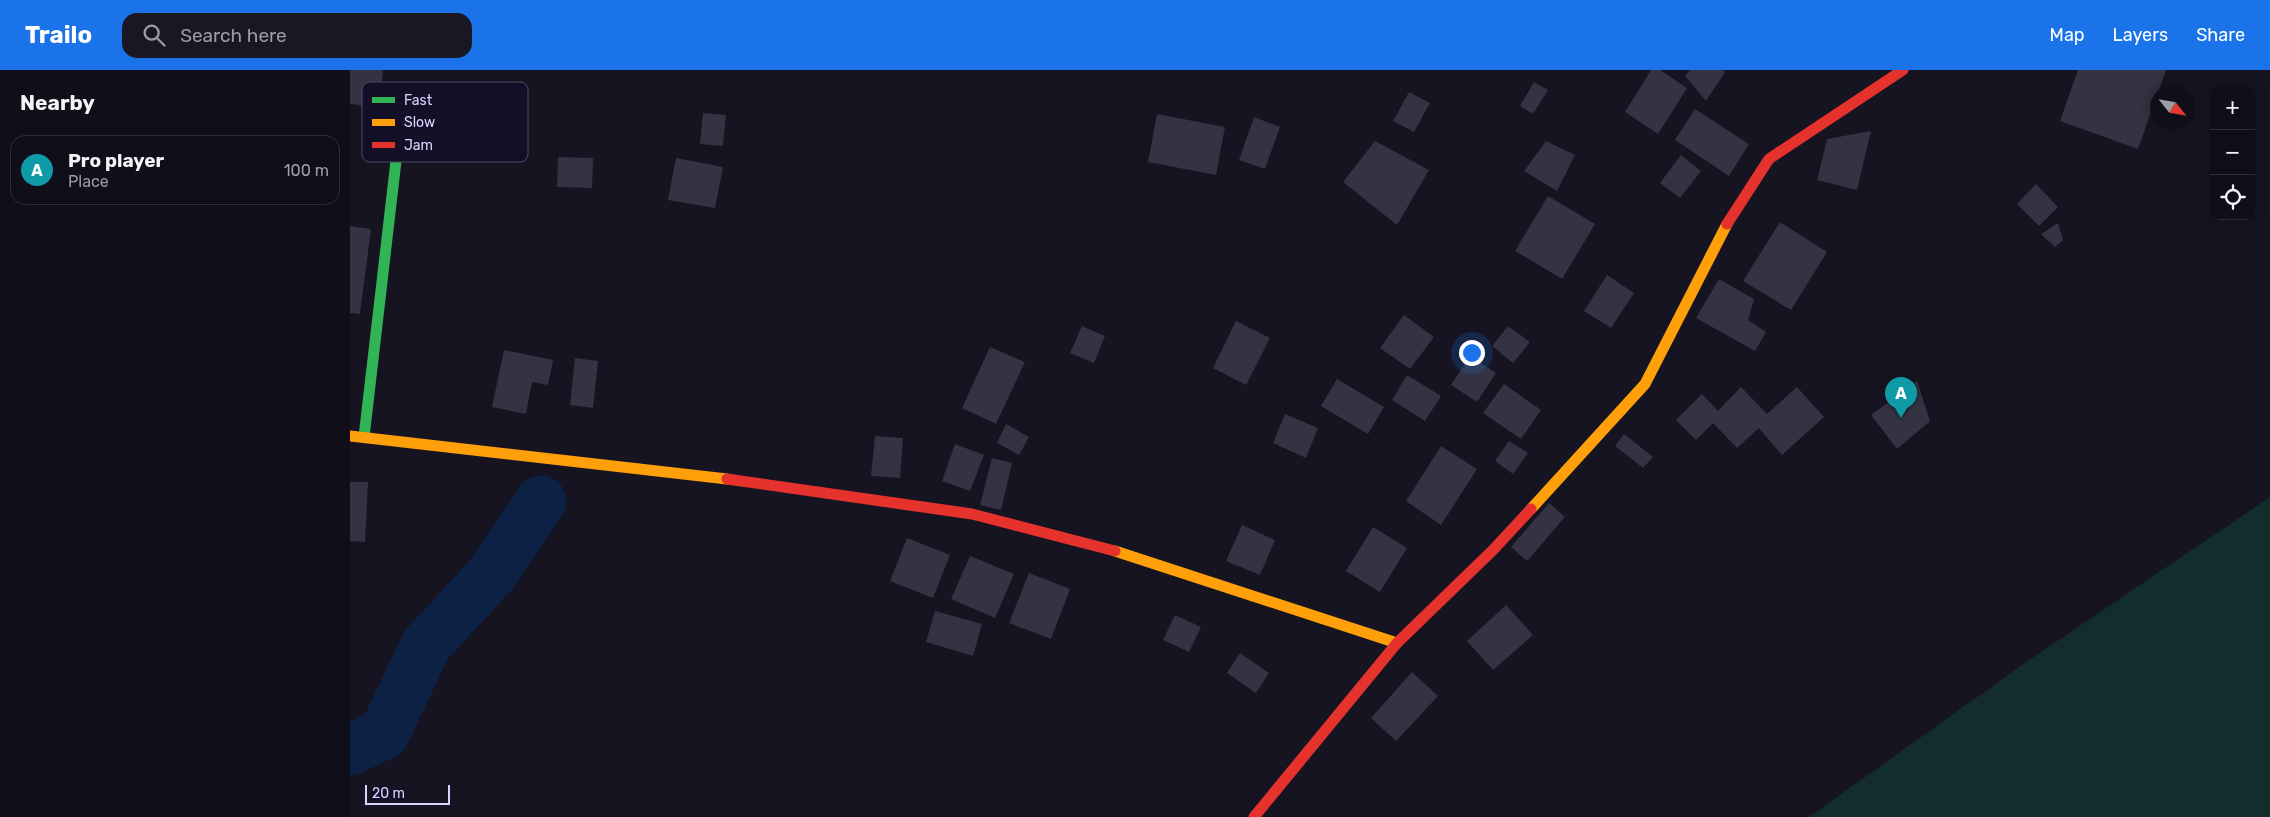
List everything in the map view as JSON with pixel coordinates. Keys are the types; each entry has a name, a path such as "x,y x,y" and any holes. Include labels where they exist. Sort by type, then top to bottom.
{"street":[{"path":"1254,817 1397,643 1493,550 1645,384 1726,225 1769,159 1903,70"},
{"path":"364,437 396,162"},
{"path":"350,436 775,484 972,514 1135,556 1310,616 1397,643"}],"green space":[{"path":"2270,497 2270,817 1809,817 2029,660"}],"building":[{"path":"350,70 383,70 382,82 362,82 362,105 350,104"},
{"path":"1651,70 1660,70 1687,88 1658,134 1625,112"},
{"path":"1690,70 1722,70 1725,72 1706,101 1685,76"},
{"path":"2078,70 2166,70 2161,85 2150,85 2150,115 2138,149 2060,121"},
{"path":"1534,82 1548,90 1533,114 1520,106"},
{"path":"1409,92 1430,103 1414,132 1393,121"},
{"path":"1695,109 1749,144 1729,176 1675,140"},
{"path":"703,113 726,115 723,146 700,144"},
{"path":"1157,114 1225,127 1216,175 1148,162"},
{"path":"1254,117 1280,127 1265,169 1239,160"},
{"path":"1871,131 1857,190 1817,180 1827,139"},
{"path":"1375,141 1429,170 1397,225 1343,182"},
{"path":"1546,141 1575,155 1557,191 1524,171"},
{"path":"1681,155 1701,171 1680,198 1660,183"},
{"path":"558,157 593,158 592,188 557,187"},
{"path":"676,158 723,167 715,208 668,200"},
{"path":"2036,184 2058,207 2039,226 2017,204"},
{"path":"1548,196 1595,224 1562,279 1515,251"},
{"path":"1780,222 1827,252 1791,310 1743,281"},
{"path":"2058,223 2063,240 2055,247 2041,234"},
{"path":"350,226 371,229 360,314 350,313"},
{"path":"1607,275 1634,293 1611,328 1584,311"},
{"path":"1719,279 1754,299 1748,320 1766,332 1755,351 1696,318"},
{"path":"1404,315 1434,337 1410,369 1380,348"},
{"path":"1236,321 1270,338 1246,385 1213,368"},
{"path":"1082,326 1105,336 1094,363 1070,353"},
{"path":"1508,326 1530,342 1513,363 1492,346"},
{"path":"990,347 1025,362 996,424 962,408"},
{"path":"504,350 553,360 548,385 532,382 526,414 492,407"},
{"path":"1470,356 1496,373 1477,402 1451,385"},
{"path":"575,358 598,361 593,408 570,405"},
{"path":"1407,375 1441,396 1425,421 1392,400"},
{"path":"1337,379 1384,407 1368,434 1321,406"},
{"path":"1917,381 1930,421 1897,449 1871,415"},
{"path":"1504,384 1541,410 1521,439 1483,413"},
{"path":"1741,387 1767,414 1797,387 1824,417 1782,455 1759,428 1737,448 1713,423 1696,440 1676,420 1702,394 1718,411"},
{"path":"1285,414 1318,428 1306,458 1273,443"},
{"path":"1006,424 1029,437 1019,455 997,443"},
{"path":"1624,434 1653,457 1643,468 1615,446"},
{"path":"875,436 903,438 900,478 871,476"},
{"path":"1509,441 1528,453 1513,474 1495,461"},
{"path":"955,444 984,455 970,491 942,481"},
{"path":"1441,446 1477,469 1441,525 1406,501"},
{"path":"992,458 1012,463 1001,510 980,505"},
{"path":"350,482 368,482 365,542 350,541"},
{"path":"1549,503 1565,517 1527,561 1511,547"},
{"path":"1242,525 1275,540 1260,575 1226,561"},
{"path":"1373,527 1407,548 1380,592 1346,571"},
{"path":"907,538 950,555 933,598 890,581"},
{"path":"970,556 1014,574 995,618 951,599"},
{"path":"1029,573 1070,589 1051,639 1009,623"},
{"path":"1506,605 1533,635 1493,670 1467,641"},
{"path":"935,611 982,624 973,656 926,642"},
{"path":"1175,615 1201,627 1189,652 1163,640"},
{"path":"1240,653 1269,673 1256,693 1227,673"},
{"path":"1412,672 1438,696 1396,741 1371,718"}],"waterway":[{"path":"350,750 384,734 426,645 491,575 541,501"}],"traffic: fast":[{"path":"364,437 396,162"}],"traffic: slow":[{"path":"1531,509 1645,384 1727,224"},
{"path":"350,436 727,479"},
{"path":"1115,551 1397,643"}],"traffic: jam":[{"path":"1727,224 1769,159 1903,70"},
{"path":"727,479 972,514 1115,551"},
{"path":"1254,817 1397,643 1493,550 1531,509"}],"place":[{"name":"Pro player","path":"1901,418"}]}
